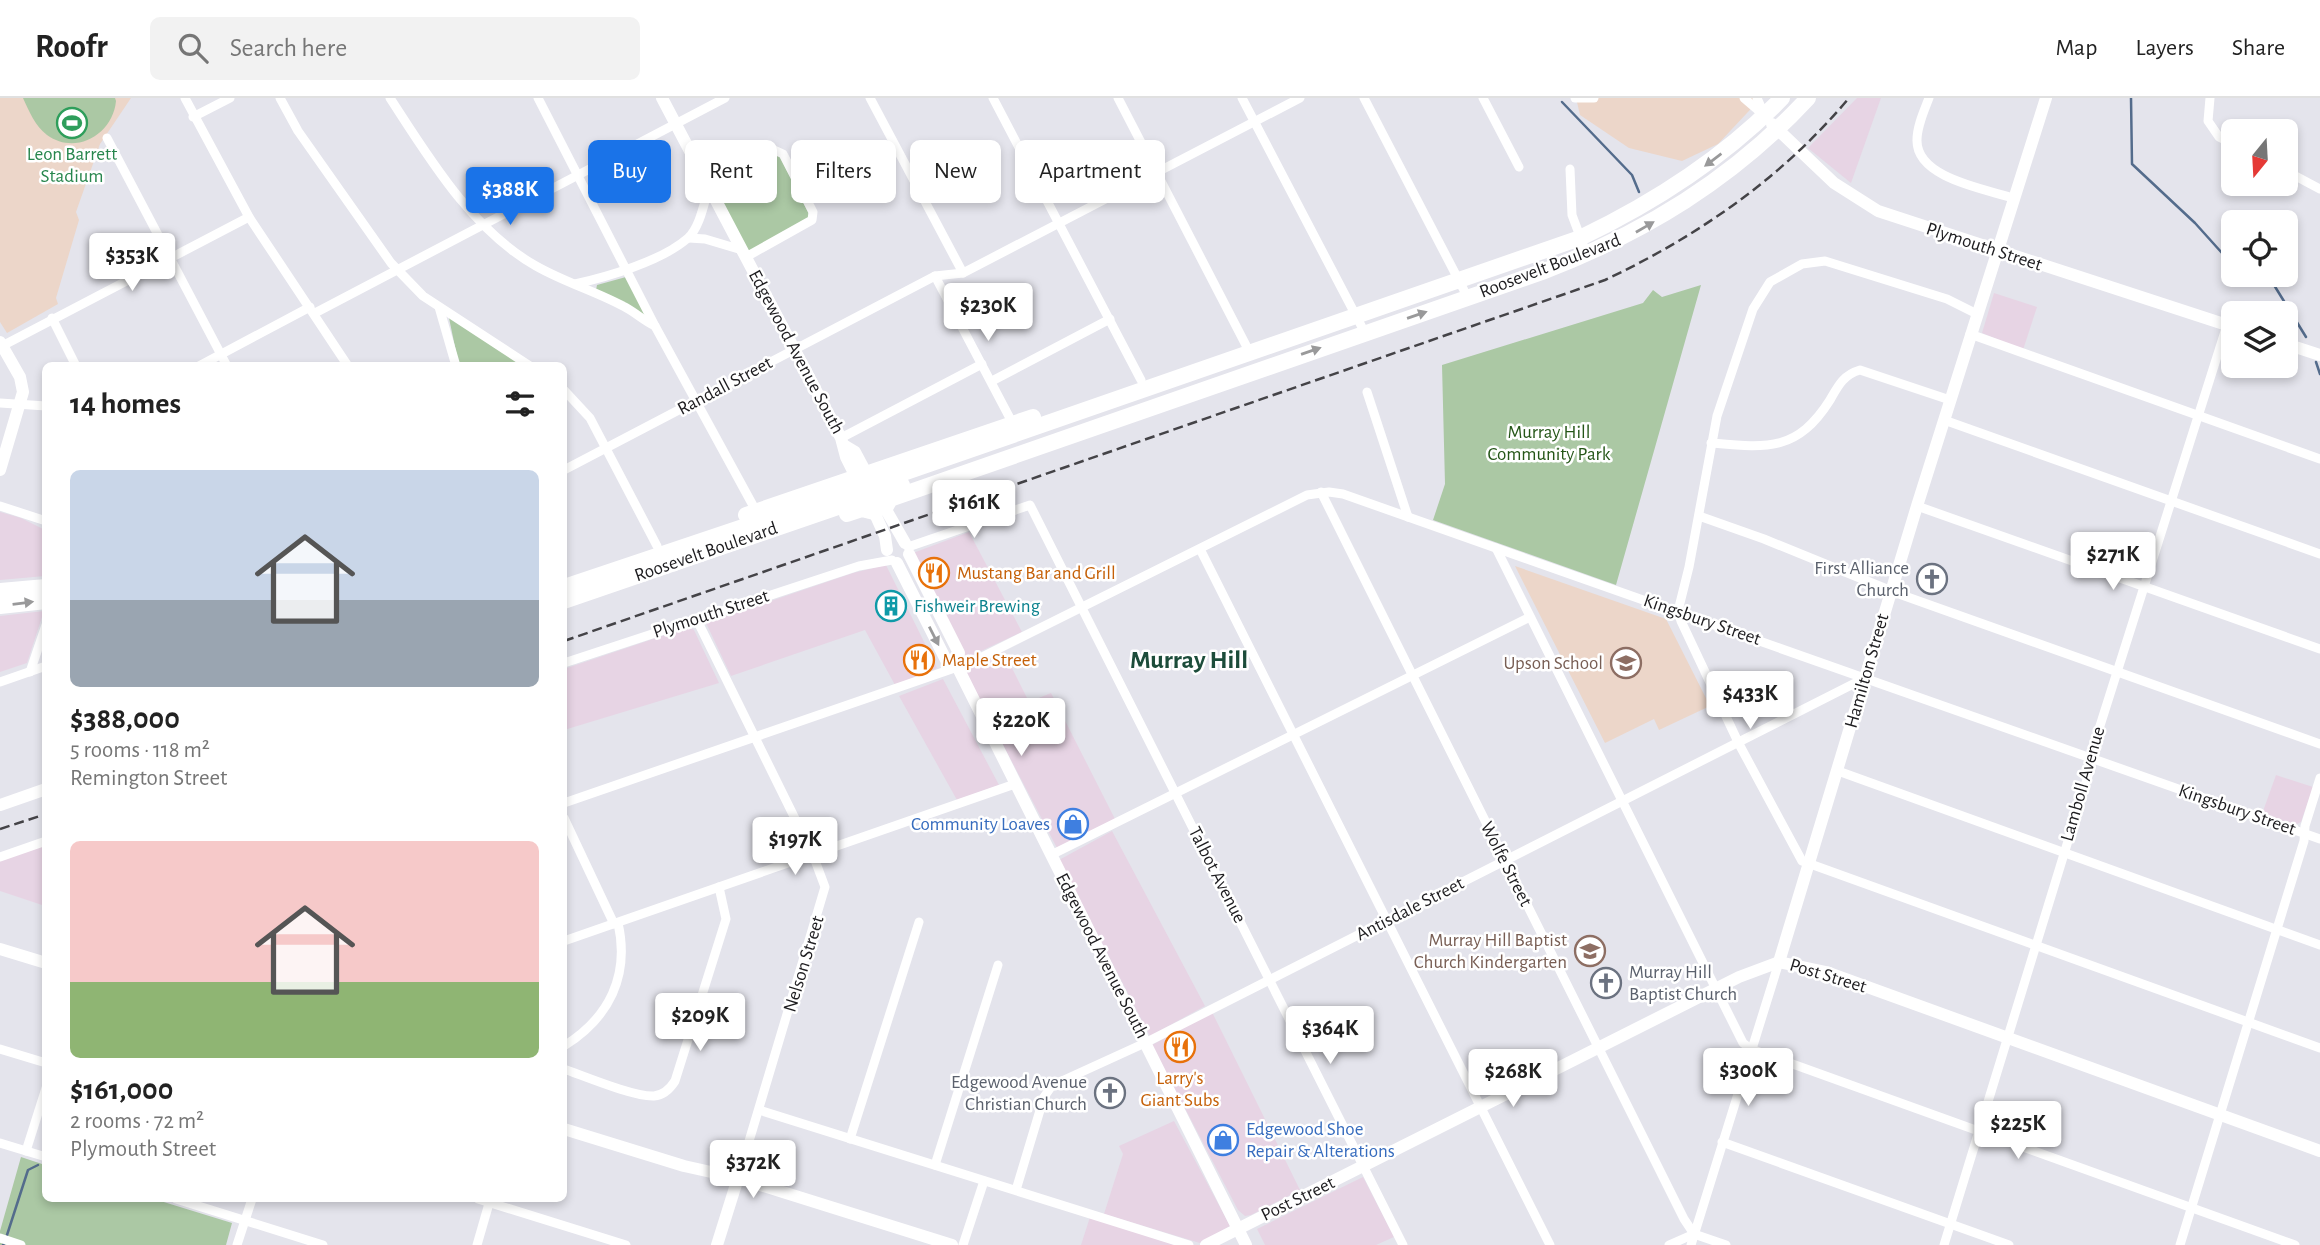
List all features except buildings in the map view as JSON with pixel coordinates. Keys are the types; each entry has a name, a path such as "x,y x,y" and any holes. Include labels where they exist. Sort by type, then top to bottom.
{"highway":[{"name":"Roosevelt Boulevard","path":"1250,353 1580,238 1640,208 1687,179 1765,116 1782,98"},
{"name":"Roosevelt Boulevard","path":"1257,370 1587,255 1678,207 1724,175 1777,130 1808,98"},
{"path":"567,584 657,546 1141,380 1250,353"},
{"path":"891,483 1250,353"},
{"path":"567,584 1257,370"},
{"path":"567,611 862,509 880,510 890,499 1257,370"},
{"name":"Roosevelt Boulevard","path":"567,600 846,498"},
{"path":"0,591 42,587"},
{"path":"0,606 42,601"}],"main road":[{"path":"662,98 685,143"},
{"name":"Hamilton Street","path":"1779,962 1970,334 2046,98"},
{"name":"Plymouth Street","path":"1765,116 1834,183 1860,201 1904,221 2221,323"},
{"name":"Edgewood Avenue South","path":"717,203 843,442 855,453 861,475 880,510 907,548 959,653 957,667"},
{"path":"0,470 21,403 20,377 1,344"},
{"path":"2298,348 2320,355"},
{"name":"Edgewood Avenue South","path":"880,510 891,556 946,660 957,667 1247,1245"},
{"path":"893,544 907,548 904,561 891,556 893,544"},
{"path":"0,805 42,790"},
{"path":"0,949 42,962"},
{"name":"Post Street","path":"1206,1245 1757,968 1779,962 1826,972 2320,1151"},
{"path":"567,1130 684,1166 738,1178 952,1245"},
{"name":"Nelson Street","path":"717,1245 738,1178"}],"street":[{"path":"186,98 193,117 249,217 346,362"},
{"path":"193,117 230,98"},
{"path":"280,98 298,131 397,269 423,296 524,362"},
{"path":"390,98 446,180 485,224 534,265 625,307 655,326"},
{"path":"538,98 629,270 655,326 698,400 756,511"},
{"path":"206,362 397,269 725,98"},
{"path":"870,98 963,273"},
{"path":"993,98 1061,223 1141,380"},
{"path":"1118,98 1140,140"},
{"path":"1242,98 1365,333"},
{"name":"Randall Street","path":"1165,170 1300,98"},
{"path":"1364,98 1468,298"},
{"path":"1483,98 1519,167"},
{"path":"1575,98 1594,98"},
{"path":"1744,98 1765,116"},
{"path":"1756,98 1765,116"},
{"path":"1929,98 1917,141 1918,150 1928,166 1949,177 2013,198"},
{"path":"2210,98 2208,121 2221,138"},
{"path":"107,138 225,362"},
{"path":"575,284 629,270 689,238 705,239 744,253 812,220 813,212 783,154 777,151"},
{"path":"1570,169 1572,215 1587,255"},
{"path":"2298,177 2320,189"},
{"path":"1165,189 1250,353"},
{"path":"689,238 698,222 702,203"},
{"name":"Randall Street","path":"567,468 935,276 963,273 1100,203"},
{"path":"1,344 249,217"},
{"path":"1977,314 1947,299 1841,263 1814,261 1788,269 1770,282 1753,309 1711,443 1699,516 1678,611 1739,744 1798,858 2320,1048"},
{"path":"935,276 1013,424"},
{"path":"439,306 455,362"},
{"path":"52,318 74,362"},
{"path":"992,381 1110,319"},
{"path":"1970,334 2320,459"},
{"name":"Lamboll Avenue","path":"1944,1245 2092,759 2116,671 2221,351"},
{"path":"843,442 982,364"},
{"path":"1711,443 1762,446 1788,442 1816,422 1842,379 1860,370 1950,400"},
{"path":"1367,391 1408,517"},
{"path":"567,393 590,418 657,546"},
{"path":"0,403 42,406"},
{"path":"1944,420 2320,554"},
{"path":"567,802 957,667 1082,608 1307,495 1321,492"},
{"name":"Kingsbury Street","path":"1321,492 1343,494 2320,839"},
{"name":"Wolfe Street","path":"1321,492 1684,1219 1694,1234"},
{"name":"Talbot Avenue","path":"907,548 1030,505 1403,1245"},
{"path":"0,506 42,520"},
{"path":"1917,506 2320,649"},
{"path":"1699,516 1796,551 1891,591 2320,744"},
{"path":"1200,548 1550,1245"},
{"path":"1496,548 1743,1043 1751,1049 2295,1245"},
{"name":"Plymouth Street","path":"567,662 891,556"},
{"path":"1051,855 1530,617"},
{"name":"Nelson Street","path":"696,618 813,855 825,894 738,1178"},
{"path":"30,672 42,637"},
{"path":"0,682 42,668"},
{"name":"Antisdale Street","path":"1016,1190 1041,1104 1051,1087 1145,1043 1623,803 1865,678"},
{"path":"1838,771 2320,945"},
{"path":"2180,1245 2277,930 2320,778"},
{"path":"567,940 1015,783"},
{"path":"567,824 616,923 623,958 609,1002 592,1027 567,1044"},
{"path":"0,857 42,842"},
{"path":"567,1070 645,1095 663,1094 670,1088 675,1081 726,919 719,887"},
{"path":"850,1139 919,922"},
{"name":"Hamilton Street","path":"1691,1245 1779,962"},
{"path":"934,1165 998,965"},
{"path":"0,1048 42,1062"},
{"path":"26,1151 42,1101"},
{"path":"759,1110 1189,1245"},
{"path":"1722,1142 2009,1245"},
{"path":"0,1143 42,1156"},
{"path":"963,1245 984,1181"},
{"path":"186,1202 323,1245"},
{"path":"237,1245 251,1202"},
{"path":"477,1245 489,1202"},
{"path":"496,1202 626,1245"},
{"path":"1670,1245 1694,1234 1726,1245"},
{"path":"0,1238 21,1245"}],"shaded area":[{"path":"0,98 131,98 100,144 76,212 79,220 56,298 58,304 7,333 0,322"},
{"path":"1576,98 1761,98 1718,144 1682,161 1629,148 1580,115"},
{"path":"1857,98 1881,98 1851,183 1808,148"},
{"path":"1994,293 2037,307 2023,350 1982,333"},
{"path":"0,512 42,528 42,576 0,580"},
{"path":"969,532 1022,632 966,658 913,553"},
{"path":"886,565 937,668 895,685 865,630 731,676 706,623 853,573"},
{"name":"Upson School","path":"1515,566 1666,619 1710,706 1659,730 1654,719 1605,743"},
{"path":"42,611 27,663 0,672 0,616"},
{"path":"689,627 694,630 719,683 567,729 567,668"},
{"path":"1004,652 1029,702 1051,693 1115,819 1057,848 964,670"},
{"path":"943,679 999,785 957,800 899,696"},
{"path":"2276,775 2313,787 2301,822 2295,825 2262,814"},
{"path":"1112,831 1205,1006 1150,1036 1059,860"},
{"path":"42,846 42,905 0,891 0,861"},
{"path":"1212,1012 1300,1190 1251,1215 1245,1216 1238,1210 1152,1045"},
{"path":"1174,1121 1230,1226 1200,1243 1104,1214 1123,1154 1119,1146"},
{"path":"1363,1177 1394,1237 1376,1245 1265,1245 1257,1229"},
{"path":"1090,1217 1175,1245 1081,1245"}],"green space":[{"name":"Leon Barrett Stadium","path":"23,98 115,98 116,101 108,123 100,132 81,142 70,143 47,135 33,118"},
{"path":"777,151 791,179 791,203 803,203 811,218 748,252 723,203 777,203"},
{"path":"626,277 648,318 596,290 597,285"},
{"name":"Murray Hill Community Park","path":"1701,285 1616,585 1433,520 1445,484 1442,365 1643,303 1653,290 1662,297"},
{"path":"449,318 518,362 458,362"},
{"path":"21,1157 42,1164 42,1202 164,1202 232,1223 226,1245 0,1245 0,1231"}],"waterway":[{"path":"2131,98 2132,164 2195,223 2221,252"},
{"path":"1562,102 1632,175 1639,192"},
{"path":"2275,287 2306,337"},
{"path":"2316,362 2320,374"},
{"path":"7,1235 28,1170 38,1165"}],"railway":[{"path":"567,640 1605,280 1673,244 1737,202 1796,154 1849,98"},
{"path":"0,829 42,815"}],"place":[{"name":"Leon Barrett Stadium","path":"72,123"},
{"name":"Mustang Bar and Grill","path":"934,573"},
{"name":"First Alliance Church","path":"1932,579"},
{"name":"Fishweir Brewing","path":"891,606"},
{"name":"Maple Street","path":"919,660"},
{"name":"Upson School","path":"1626,663"},
{"name":"Community Loaves","path":"1073,824"},
{"name":"Murray Hill Baptist Church Kindergarten","path":"1590,951"},
{"name":"Murray Hill Baptist Church","path":"1606,983"},
{"name":"Larry's Giant Subs","path":"1180,1047"},
{"name":"Edgewood Avenue Christian Church","path":"1110,1093"},
{"name":"Edgewood Shoe Repair & Alterations","path":"1223,1140"}],"district":[{"name":"Murray Hill","path":"1189,660"}]}
